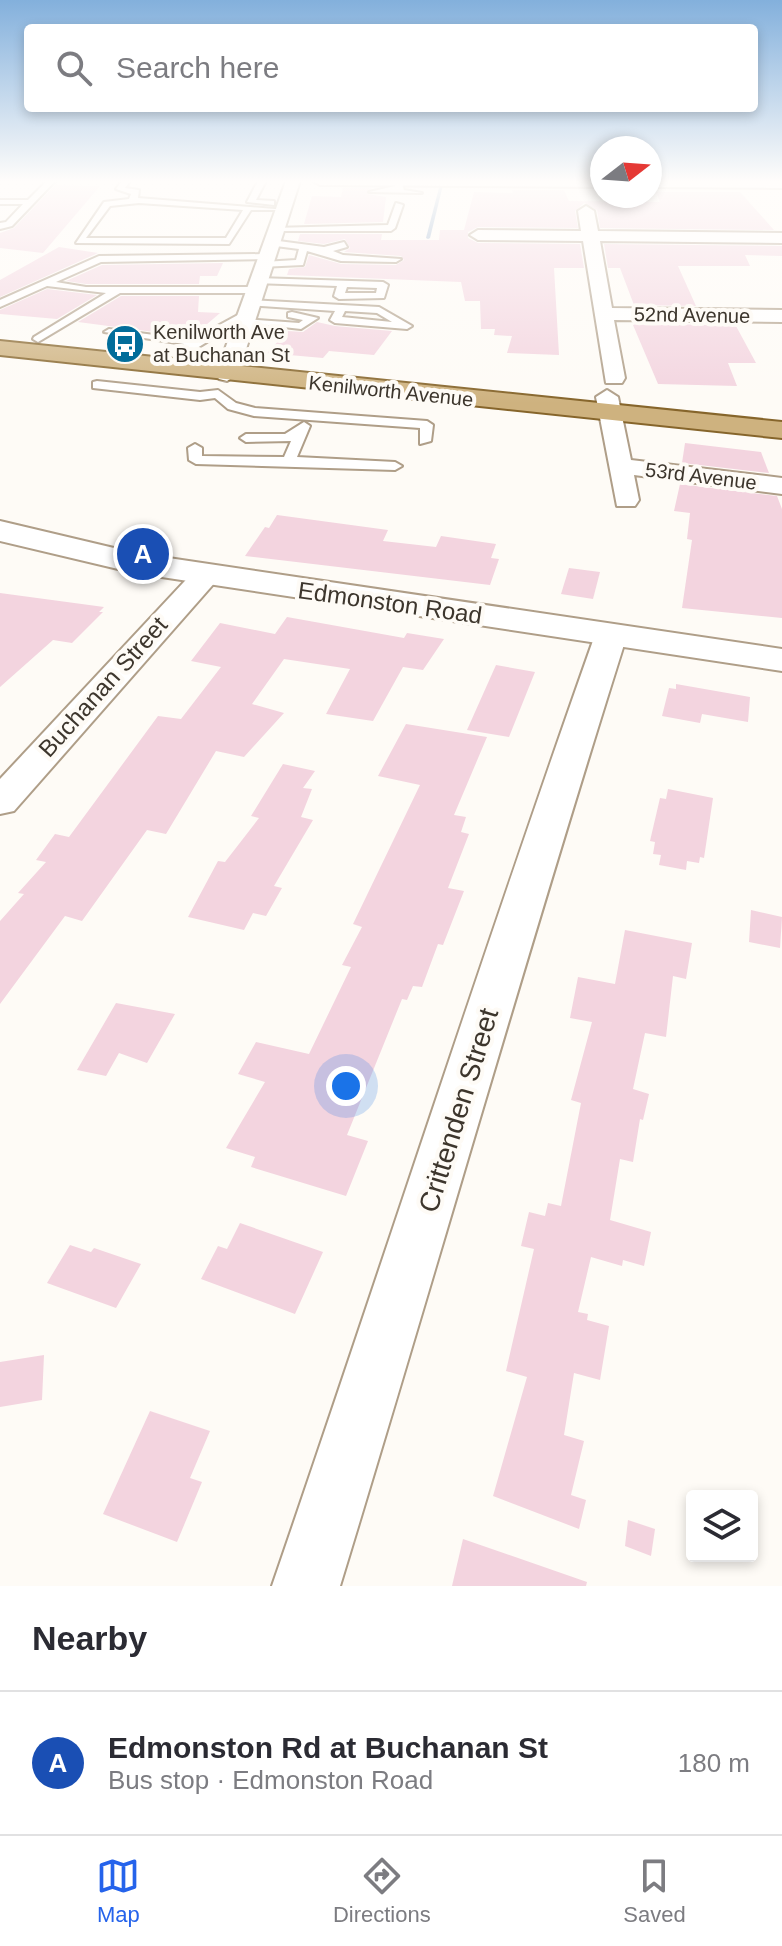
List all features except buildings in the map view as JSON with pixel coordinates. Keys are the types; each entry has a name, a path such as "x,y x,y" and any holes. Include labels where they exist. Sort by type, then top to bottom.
{"main road":[{"name":"Kenilworth Avenue","path":"0,334 186,350 229,367"},
{"name":"Kenilworth Avenue","path":"0,348 610,395 782,414"},
{"name":"Kenilworth Avenue","path":"610,395 782,430"}],"street":[{"path":"229,367 267,255"},
{"path":"594,255 626,500"},
{"name":"52nd Avenue","path":"602,314 782,316"},
{"name":"53rd Avenue","path":"620,466 782,486"},
{"name":"Edmonston Road","path":"0,531 119,560 782,660"},
{"name":"Buchanan Street","path":"0,802 207,574"},
{"name":"Crittenden Street","path":"306,1586 429,1207 503,958 611,635"}],"lane":[{"path":"258,255 262,269 301,326 313,318 262,269 260,255"},
{"path":"109,332 186,350 262,269 292,255"},
{"path":"44,283 118,290 300,263 302,255"},
{"path":"262,269 306,255"},
{"path":"335,255 341,258 396,259"},
{"path":"0,304 99,259 262,269 343,283"},
{"path":"262,269 342,307 379,310 407,326 335,320 342,307"},
{"path":"38,339 118,290"},
{"path":"97,385 200,396 218,394 232,406 254,412 427,425 425,441"},
{"path":"289,461 309,416"},
{"path":"246,438 290,439 300,434"},
{"path":"195,448 196,460 395,466"}],"place":[{"name":"Kenilworth Ave at Buchanan St","path":"125,344"},
{"name":"Edmonston Rd at Buchanan St","path":"143,554"}]}
